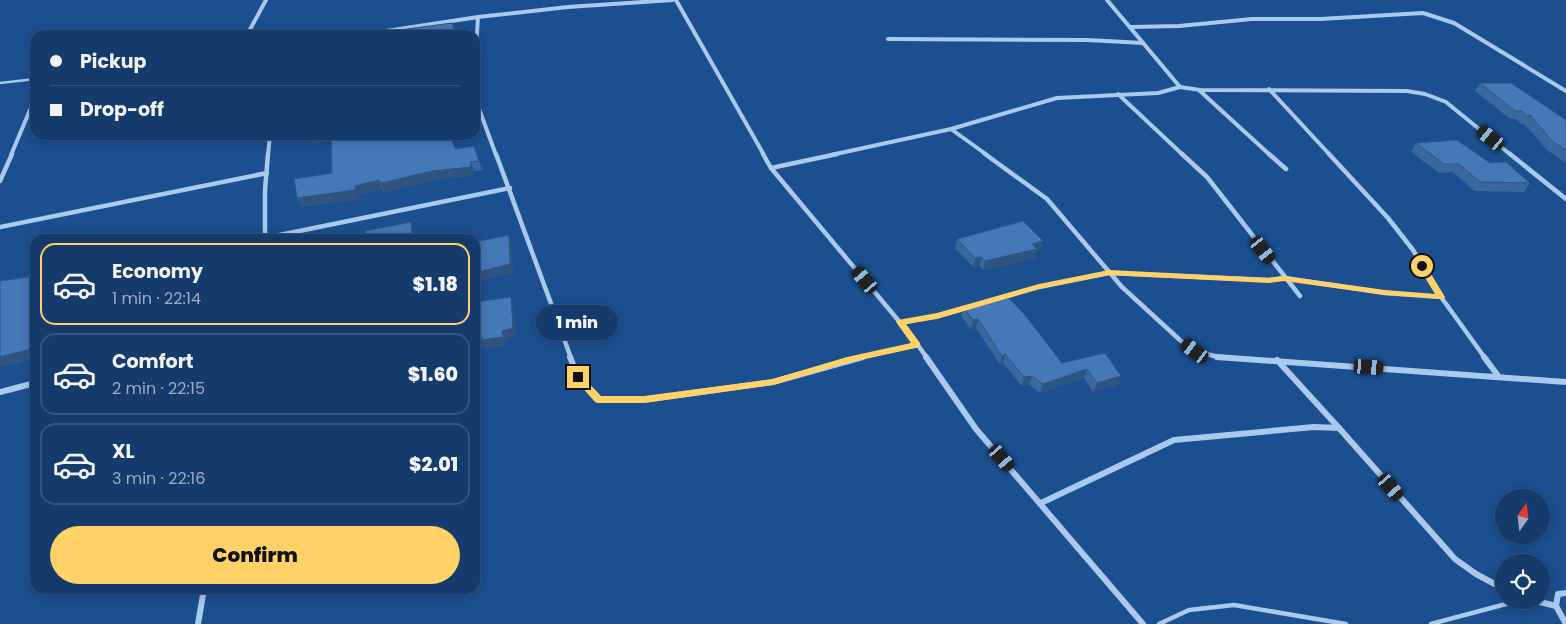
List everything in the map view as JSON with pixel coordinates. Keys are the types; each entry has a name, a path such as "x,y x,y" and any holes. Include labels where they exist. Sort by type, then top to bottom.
{"street":[{"path":"250,30 266,0"},
{"path":"393,30 478,17 568,7 675,0 771,168 900,322 976,429 1143,624"},
{"path":"1107,0 1180,86"},
{"path":"1131,27 1179,26 1252,19 1320,19 1423,13 1454,23 1566,91"},
{"path":"477,30 478,17"},
{"path":"888,39 1087,40 1143,43"},
{"path":"771,168 951,129 1057,98 1158,93 1180,86 1200,90 1406,91 1425,94 1446,102 1566,200"},
{"path":"1269,89 1388,218 1413,250 1441,297 1499,376"},
{"path":"1200,90 1286,169"},
{"path":"1118,94 1207,177 1284,278 1300,296"},
{"path":"0,181 30,110"},
{"path":"480,111 510,188 578,377 598,400 644,400 773,382 847,360 917,345"},
{"path":"951,129 1047,199 1109,273 1174,334 1195,351 1223,358 1277,360 1566,382"},
{"path":"265,234 270,140"},
{"path":"0,227 267,174"},
{"path":"285,234 510,188"},
{"path":"983,302 1039,287 1109,273 1269,280 1284,278 1385,293 1441,297"},
{"path":"900,322 937,316 975,305"},
{"path":"1277,360 1455,559 1476,574 1495,584"},
{"path":"0,392 30,384"},
{"path":"1041,503 1174,440 1314,427 1339,428"},
{"path":"1566,593 1558,594 1556,606 1566,624"},
{"path":"198,624 203,594"},
{"path":"1550,604 1556,606"}],"lane":[{"path":"0,83 30,80"},
{"path":"1159,624 1189,610 1234,605 1346,624"},
{"path":"1431,624 1495,607"}],"building":[{"path":"452,23 454,30 400,30"},
{"path":"1480,83 1511,83 1566,120 1566,150 1553,142 1530,115 1527,116 1522,111 1515,111"},
{"path":"331,140 452,140 456,149 474,146 479,161 471,162 471,167 432,171 381,183 379,180 355,186 355,190 297,198 294,179 332,173"},
{"path":"1457,140 1490,163 1506,162 1530,183 1480,182 1459,164 1444,164 1416,143"},
{"path":"1023,221 1043,241 1032,244 1037,249 985,261 981,257 975,258 957,239"},
{"path":"411,222 412,234 366,234 365,231"},
{"path":"509,235 510,264 480,272 480,241"},
{"path":"30,277 30,349 0,357 0,281"},
{"path":"1007,296 1025,315 1062,363 1105,353 1121,376 1097,383 1087,369 1043,384 1032,376 1024,377 1005,354 1002,356 978,319 973,320 963,307"},
{"path":"511,297 513,328 502,331 503,337 482,340 482,337 480,338 480,301"}],"route":[{"path":"578,377 598,400 644,400 773,382 847,360 917,345 900,322 937,316 1039,287 1109,273 1269,280 1284,278 1385,293 1441,297 1422,266"}]}
